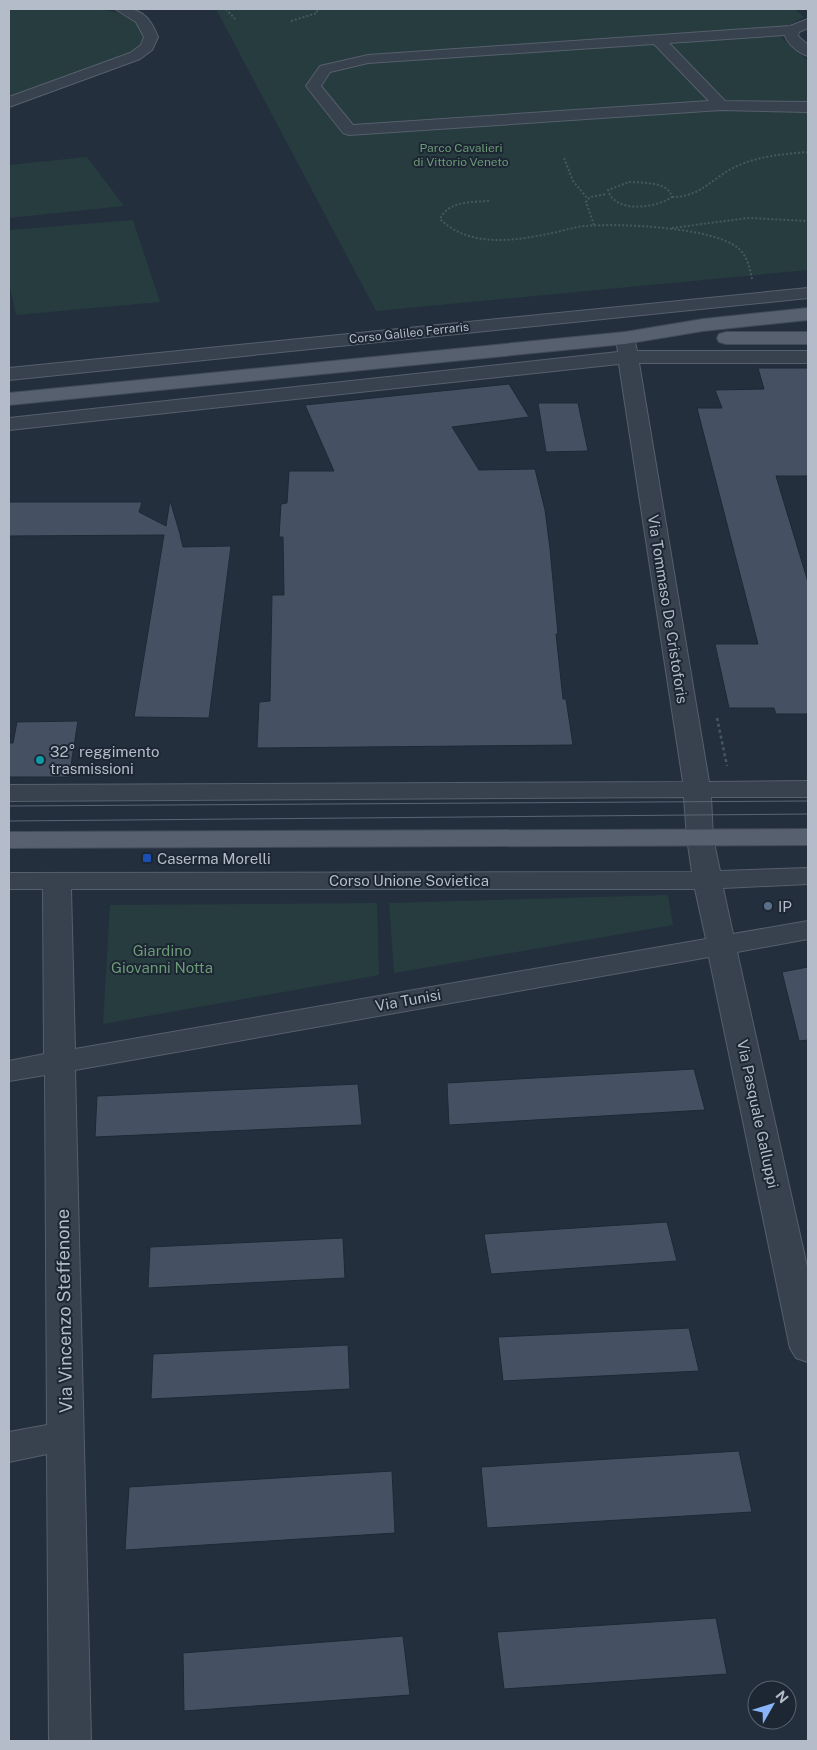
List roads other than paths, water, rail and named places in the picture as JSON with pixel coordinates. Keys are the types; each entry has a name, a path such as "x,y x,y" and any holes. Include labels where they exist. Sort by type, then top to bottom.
{"main road":[{"name":"Corso Galileo Ferraris","path":"627,348 703,325 808,314"},
{"name":"Corso Galileo Ferraris","path":"9,399 255,374 627,348 808,338"},
{"path":"9,840 808,837"}],"street":[{"path":"9,102 135,56 147,47 151,37 146,23 137,16 122,9"},
{"path":"808,23 793,30 368,59 326,69 313,86 348,130 721,105 808,107"},
{"path":"793,30 791,37 808,52"},
{"path":"657,39 721,105"},
{"name":"Corso Galileo Ferraris","path":"9,374 808,293"},
{"name":"Corso Galileo Ferraris","path":"9,424 266,398 627,348 808,357"},
{"name":"Via Tommaso De Cristoforis","path":"627,348 696,789 700,838 708,880"},
{"path":"255,374 266,398"},
{"path":"9,793 808,789"},
{"name":"Corso Unione Sovietica","path":"9,881 708,880 808,876"},
{"name":"Via Pasquale Galluppi","path":"708,880 805,1313 808,1348"},
{"name":"Via Vincenzo Steffenone","path":"57,881 70,1741"},
{"name":"Via Tunisi","path":"9,1071 808,930"},
{"path":"9,1447 66,1436"}],"tram line":[{"path":"9,806 808,801"},
{"path":"9,821 808,814"}],"place":[{"name":"32° reggimento trasmissioni","path":"40,760"},
{"name":"Caserma Morelli","path":"147,858"},
{"name":"IP","path":"768,906"}],"park label":[{"name":"Parco Cavalieri di Vittorio Veneto","path":"461,155"},
{"name":"Giardino Giovanni Notta","path":"162,958"}]}
